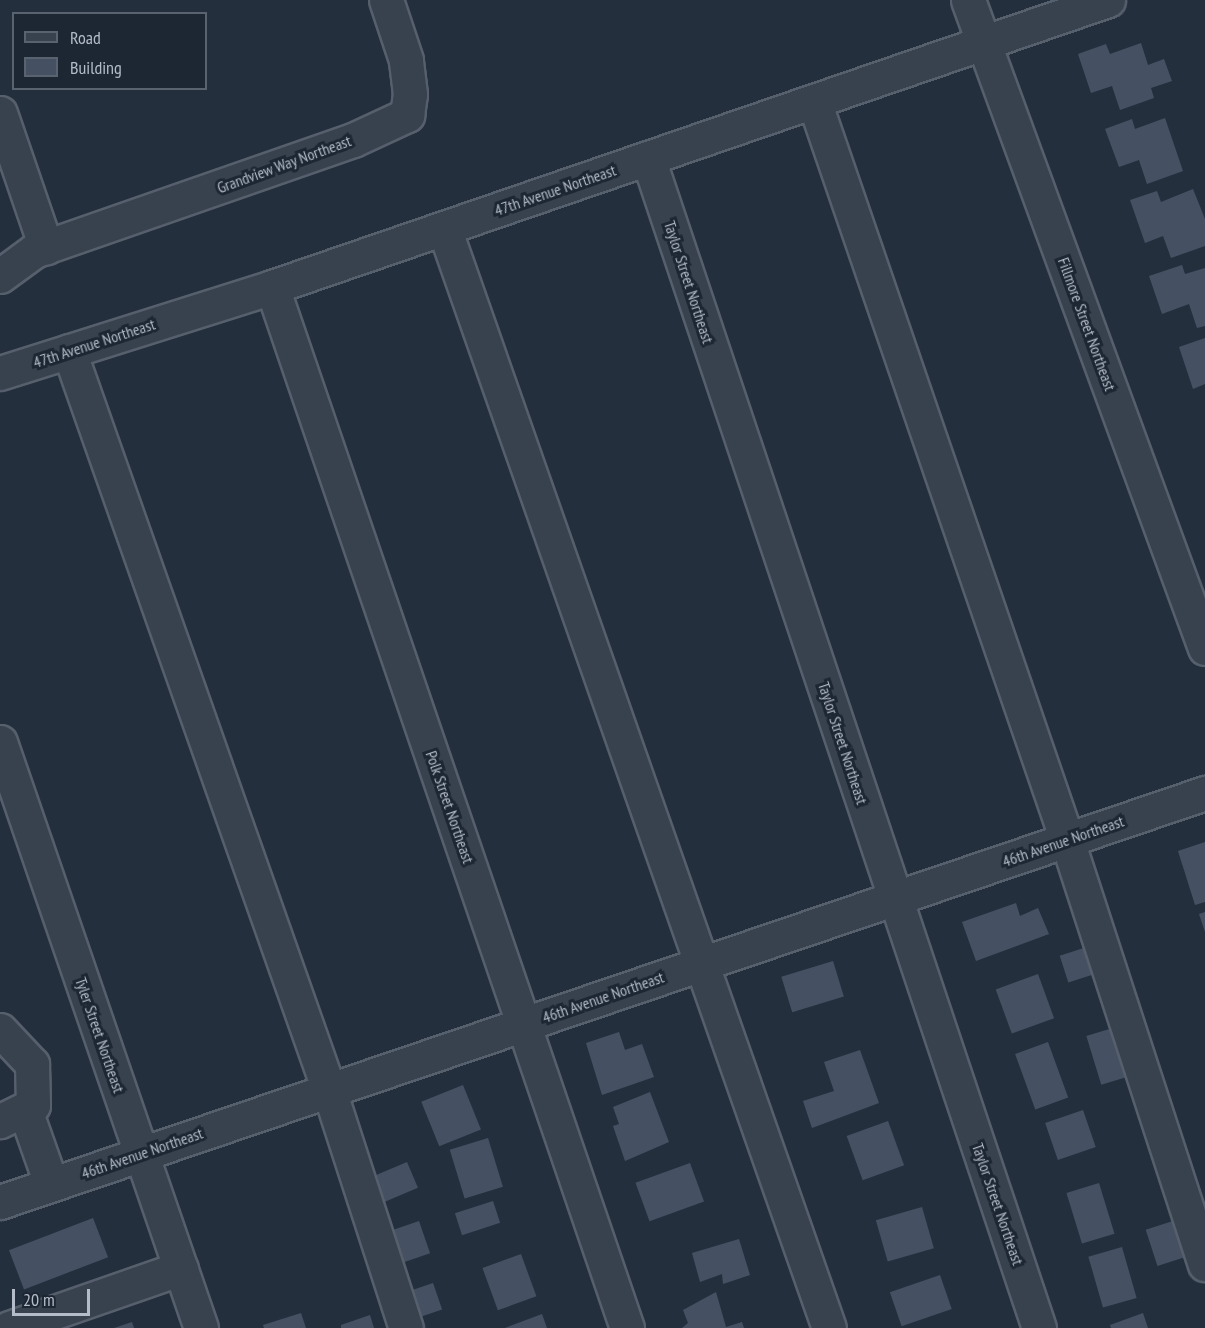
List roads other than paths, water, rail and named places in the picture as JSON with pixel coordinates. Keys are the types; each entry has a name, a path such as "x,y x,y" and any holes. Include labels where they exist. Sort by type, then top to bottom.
{"street":[{"name":"Grandview Way Northeast","path":"0,276 34,251 352,140 407,115 410,94 406,60 386,0"},
{"name":"Fillmore Street Northeast","path":"968,0 1205,648"},
{"name":"47th Avenue Northeast","path":"0,373 272,286 1108,0"},
{"path":"814,100 1067,840 1205,1264"},
{"path":"0,113 46,247"},
{"name":"Taylor Street Northeast","path":"648,158 1039,1328"},
{"path":"444,228 699,965 829,1328"},
{"name":"Polk Street Northeast","path":"272,286 627,1328"},
{"path":"69,351 329,1090 406,1328"},
{"name":"Tyler Street Northeast","path":"0,742 201,1328"},
{"name":"46th Avenue Northeast","path":"0,1202 1205,793"},
{"path":"0,1030 32,1064 33,1105 8,1116"},
{"path":"0,1053 16,1072 20,1088 14,1107 8,1116"},
{"path":"8,1116 51,1184"},
{"path":"9,1328 181,1268"}]}
